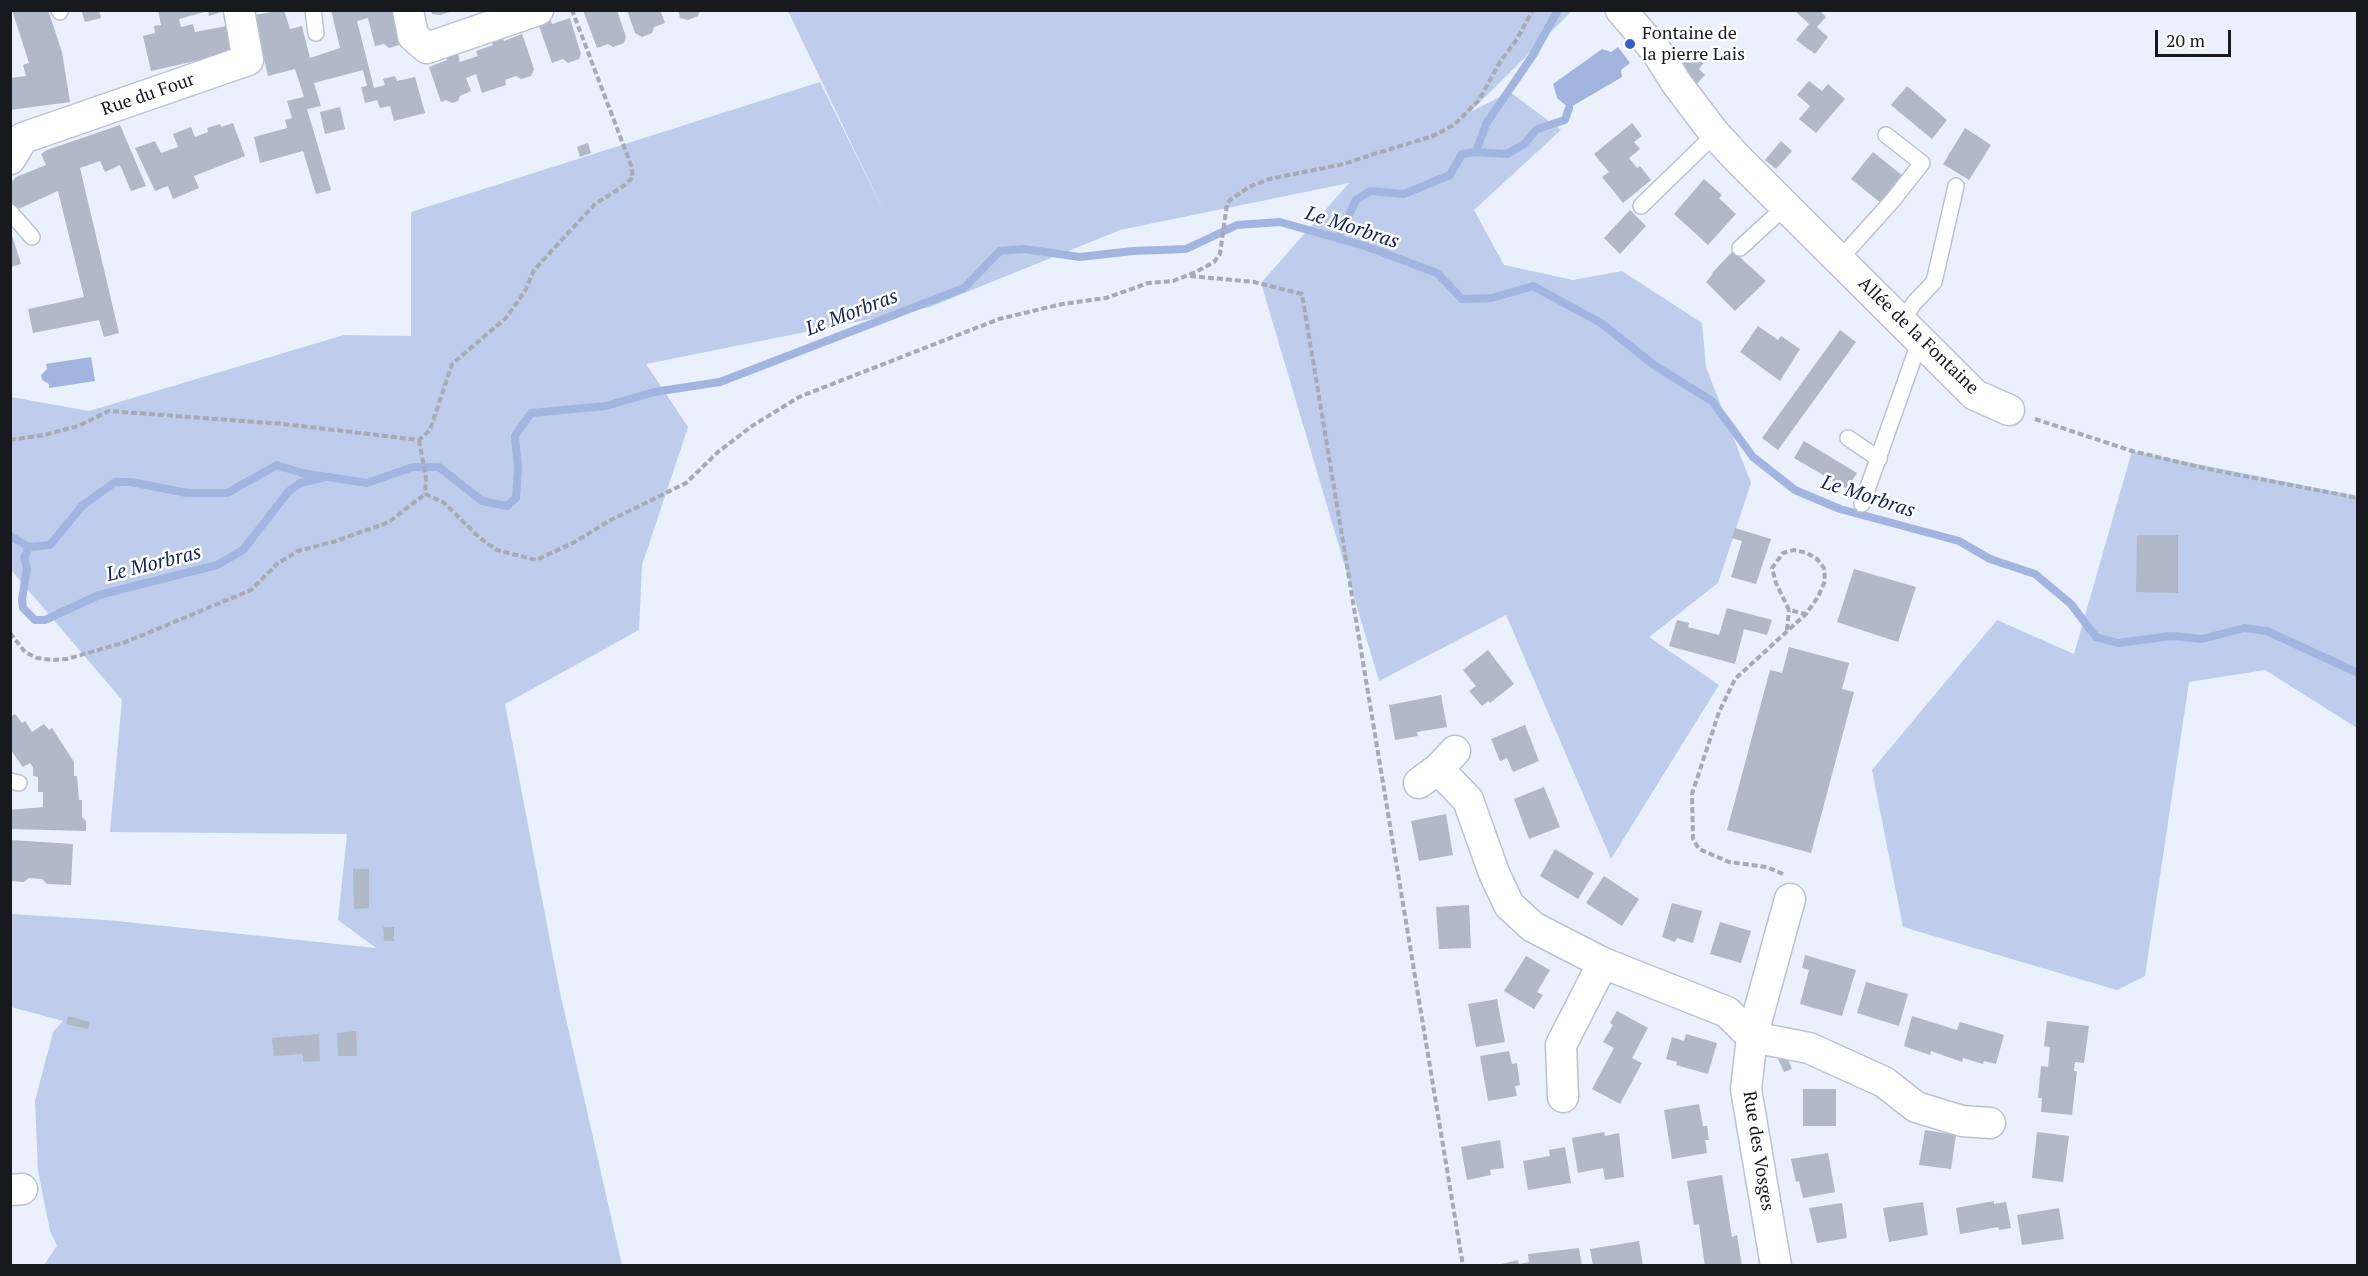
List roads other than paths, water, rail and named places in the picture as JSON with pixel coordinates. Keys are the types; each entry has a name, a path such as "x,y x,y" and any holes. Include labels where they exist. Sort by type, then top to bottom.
{"street":[{"path":"408,10 413,36 427,48 538,10"},
{"name":"Allée de la Fontaine","path":"1622,10 1657,52 1677,84 1715,134 1975,394 2009,410"},
{"name":"Rue du Four","path":"15,142 248,60 239,11"},
{"path":"1437,768 1468,800 1494,873 1509,905 1533,927 1603,963 1727,1012 1752,1037 1809,1048 1884,1082 1916,1107 1962,1121 1990,1123"},
{"name":"Rue des Vosges","path":"1776,1266 1746,1089 1752,1037 1790,899"},
{"path":"1563,1097 1561,1045 1603,963"}],"lane":[{"path":"313,10 316,33"},
{"path":"1641,206 1715,134"},
{"path":"1839,260 1893,200 1922,163 1886,135"},
{"path":"1862,504 1879,459 1911,331 1914,303 1934,282 1956,186"},
{"path":"1740,248 1786,206"},
{"path":"10,212 32,237"},
{"path":"1848,438 1879,459"}],"waterway":[{"path":"1476,152 1486,124 1533,55 1558,10"},
{"path":"1338,239 1356,200 1370,191 1404,194 1450,175 1462,154 1476,152 1507,154 1524,144 1537,129 1565,120 1569,108"},
{"name":"Le Morbras","path":"10,536 29,547 50,545 82,506 115,482 131,482 187,493 227,493 277,465 302,473 367,483 413,467 439,467 482,501 507,506 516,498 518,468 515,436 531,413 606,406 654,392 720,382 964,288 1000,251 1024,249 1080,257 1133,251 1186,249 1237,225 1280,222 1365,246 1437,273 1462,299 1492,298 1533,286 1601,323 1654,365 1712,401 1753,457 1795,490 1840,509 1959,541 1990,559 2035,574 2071,604 2096,637 2118,643 2171,636 2202,639 2244,628 2267,631 2358,673"},
{"name":"Le Morbras","path":"29,547 24,558 27,568 23,608 35,620 45,620 99,595 217,565 243,550 288,492 300,483 322,478"}],"place":[{"name":"Fontaine de la pierre Lais","path":"1630,44"}]}
